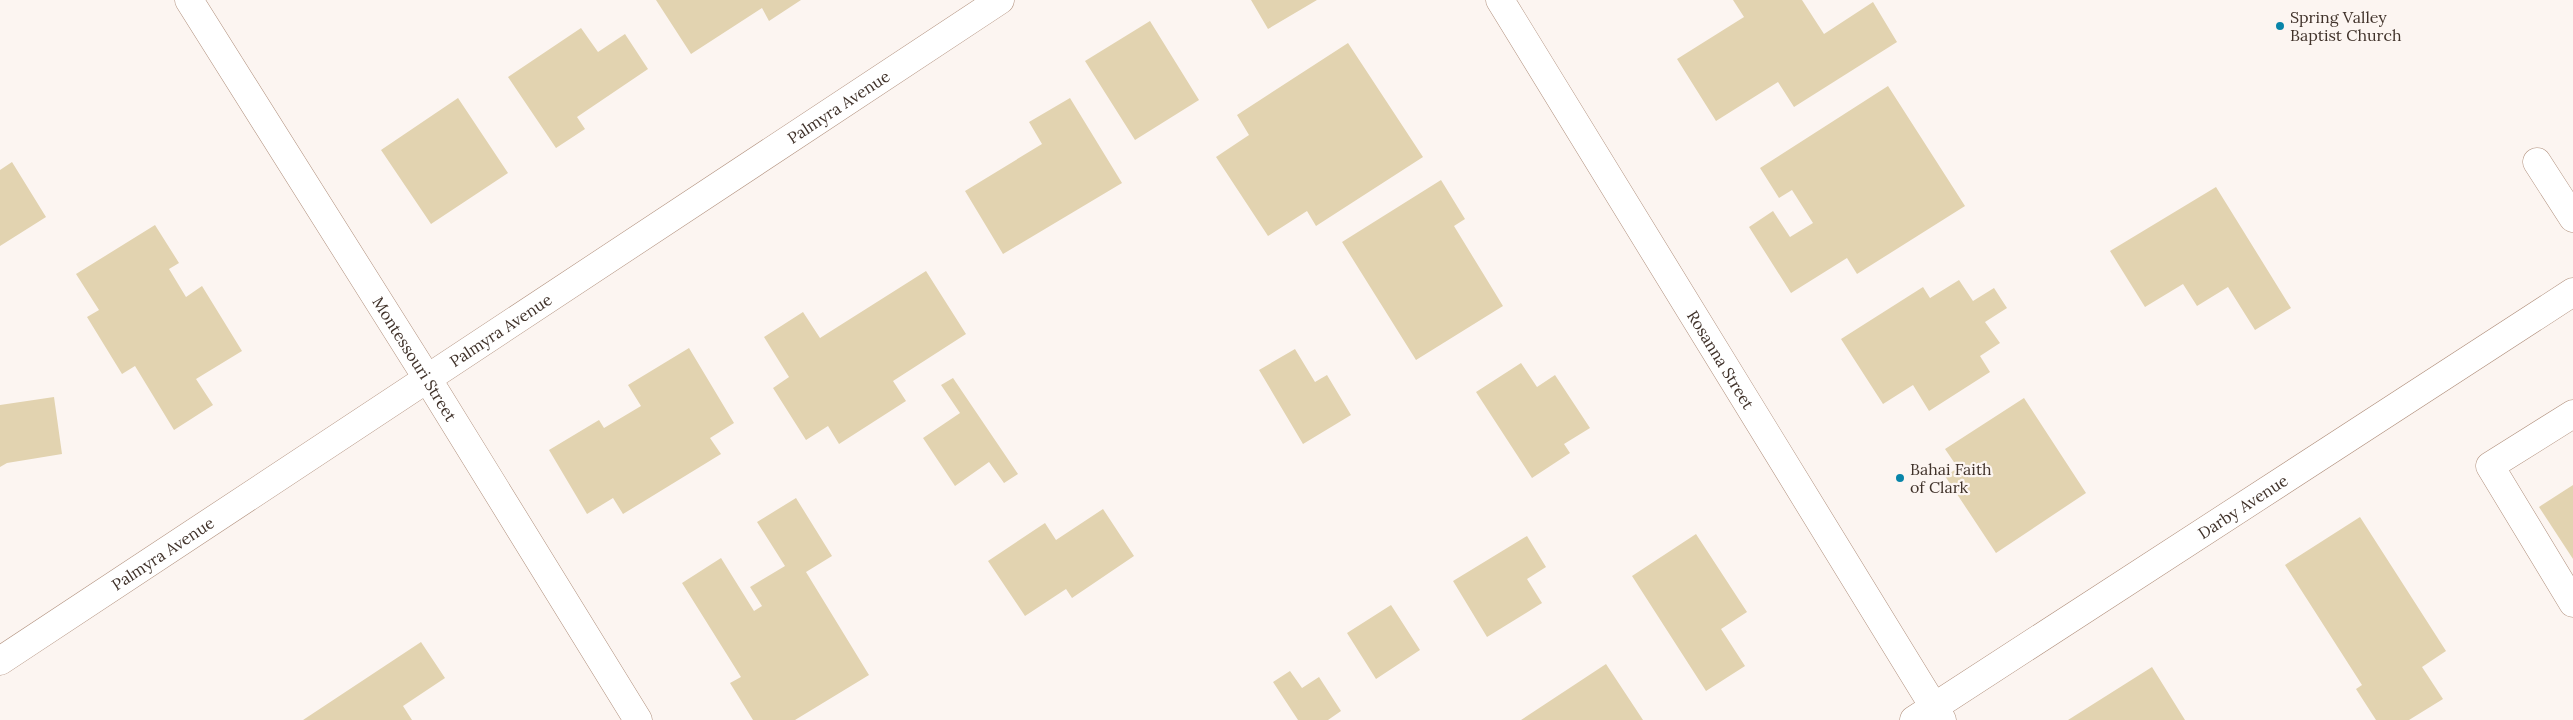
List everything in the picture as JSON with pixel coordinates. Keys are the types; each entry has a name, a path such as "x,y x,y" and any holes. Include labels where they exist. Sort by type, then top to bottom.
{"street":[{"name":"Montessouri Street","path":"189,0 427,378 638,720"},
{"name":"Palmyra Avenue","path":"0,661 1000,0"},
{"name":"Rosanna Street","path":"1500,0 1930,716"},
{"path":"2537,162 2573,218"},
{"name":"Darby Avenue","path":"1930,716 2573,292"},
{"path":"2573,414 2490,466 2573,603"}],"building":[{"path":"656,0 801,0 769,21 762,8 691,54"},
{"path":"1251,0 1317,0 1268,29"},
{"path":"1733,0 1802,0 1824,34 1873,2 1897,42 1794,107 1778,82 1716,121 1677,59 1744,17"},
{"path":"1150,21 1199,100 1135,140 1085,61"},
{"path":"581,28 598,52 625,34 648,69 577,117 585,129 556,148 508,77"},
{"path":"1348,43 1423,157 1316,226 1307,211 1268,236 1216,157 1249,135 1237,115"},
{"path":"1888,86 1965,206 1857,274 1847,258 1791,293 1749,227 1773,211 1790,237 1813,223 1792,190 1779,198 1760,168"},
{"path":"458,98 508,173 431,224 381,150"},
{"path":"1070,98 1122,183 1003,254 965,191 1042,144 1029,122"},
{"path":"12,162 46,217 0,246 0,170"},
{"path":"1441,180 1465,219 1454,226 1503,306 1416,360 1342,242"},
{"path":"2216,187 2291,308 2255,330 2228,287 2197,306 2183,284 2145,307 2110,251"},
{"path":"155,225 179,263 169,269 186,297 202,286 242,351 196,379 213,405 174,430 135,366 122,374 87,317 99,310 76,274"},
{"path":"926,271 966,334 893,381 906,401 839,444 828,426 806,440 773,388 789,377 764,337 803,312 820,338"},
{"path":"1959,280 1973,301 1994,288 2007,308 1985,322 2000,343 1980,356 1990,372 1929,411 1913,385 1883,404 1841,339 1923,287 1930,298"},
{"path":"689,348 734,423 710,438 721,454 623,514 613,498 587,514 549,450 599,420 604,428 641,406 628,385"},
{"path":"1295,349 1315,382 1327,375 1351,415 1303,444 1259,370"},
{"path":"1521,363 1537,387 1555,375 1590,428 1564,444 1570,453 1532,478 1476,392"},
{"path":"953,378 1018,474 1004,483 989,462 955,486 923,438 960,413 941,385"},
{"path":"54,397 62,454 7,463 0,467 0,405"},
{"path":"2024,398 2086,493 1996,553 1945,476 1958,468 1945,449"},
{"path":"2573,485 2573,559 2539,507"},
{"path":"796,498 832,556 806,572 869,675 795,720 753,720 730,683 741,677 682,583 721,558 754,611 762,606 750,587 785,566 757,522"},
{"path":"1103,509 1134,556 1072,598 1066,589 1025,616 988,561 1045,523 1056,540"},
{"path":"2360,517 2446,651 2422,667 2443,699 2409,720 2376,720 2356,689 2362,685 2285,565"},
{"path":"1696,534 1747,612 1721,629 1745,666 1706,691 1632,576"},
{"path":"1527,536 1546,567 1527,579 1542,603 1487,637 1453,581"},
{"path":"1391,605 1420,650 1376,679 1347,633"},
{"path":"421,642 445,678 403,706 412,720 303,720"},
{"path":"1606,664 1643,720 1521,720"},
{"path":"2152,667 2185,720 2068,720"},
{"path":"1290,671 1302,688 1319,677 1341,711 1328,720 1298,720 1273,682"}],"place":[{"name":"Spring Valley Baptist Church","path":"2280,26"},
{"name":"Bahai Faith of Clark","path":"1900,478"}]}
